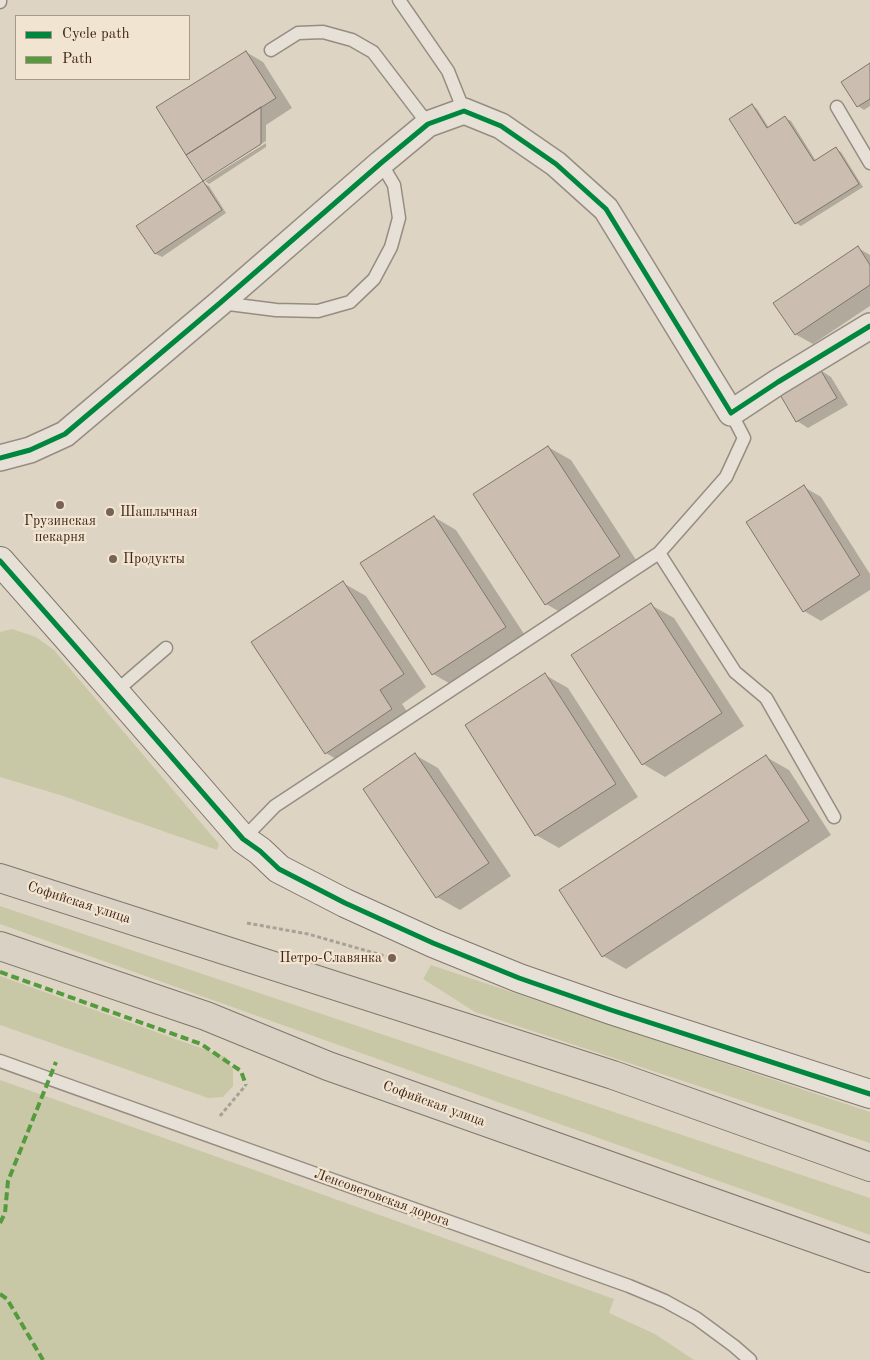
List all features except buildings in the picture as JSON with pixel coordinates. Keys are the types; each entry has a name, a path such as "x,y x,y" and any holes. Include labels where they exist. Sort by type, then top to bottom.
{"main road":[{"name":"Софийская улица","path":"0,878 613,1075 870,1167"},
{"name":"Софийская улица","path":"0,946 206,1016 337,1070 870,1258"}],"street":[{"path":"0,458 30,450 65,434 428,124 464,111 501,126 556,164 606,209 731,413 870,326"},
{"path":"0,561 242,839 260,851 278,869 345,903 450,950 519,978 611,1010 870,1094"}],"lane":[{"path":"399,0 448,70 464,111"},
{"path":"271,50 298,33 323,32 352,40 373,52 428,124"},
{"path":"837,107 870,163"},
{"path":"220,303 276,310 318,311 350,302 374,279 391,246 399,218 394,185 381,163"},
{"path":"242,839 275,806 658,553 726,477 744,438 731,413"},
{"path":"658,553 735,672 766,698 834,817"},
{"path":"115,692 166,648"},
{"name":"Ленсоветовская дорога","path":"0,1061 629,1286 696,1318 750,1360"}],"path":[{"path":"247,923 308,934 392,958"},
{"path":"220,1116 246,1084"}],"green space":[{"path":"12,629 36,637 54,650 219,844 217,850 60,795 0,777 0,632"},
{"path":"0,906 870,1198 870,1235 0,924"},
{"path":"431,965 870,1112 870,1143 475,1012 423,979"},
{"path":"0,976 226,1057 233,1070 233,1086 223,1097 208,1098 0,1025"},
{"path":"0,1080 614,1299 609,1313 655,1334 694,1360 0,1360"}],"marked path":[{"path":"0,972 201,1044 241,1071 246,1085"},
{"path":"0,1223 5,1213 8,1181 56,1062"},
{"path":"0,1294 7,1299 43,1360"}],"cycle path":[{"path":"0,458 30,450 65,434 428,124 464,111 501,126 556,164 606,209 731,413 870,326"},
{"path":"0,561 243,839 260,851 279,869 345,903 433,943 519,978 611,1010 870,1094"}],"place":[{"name":"Грузинская пекарня","path":"60,505"},
{"name":"Шашлычная","path":"110,512"},
{"name":"Продукты","path":"113,559"},
{"name":"Петро-Славянка","path":"392,958"}]}
